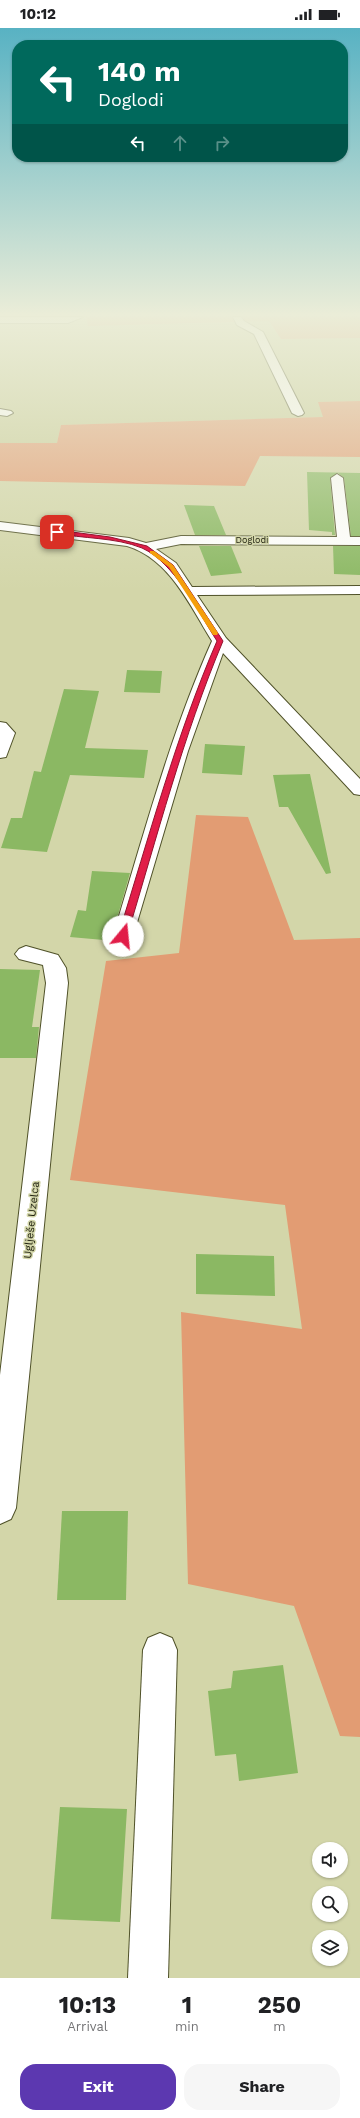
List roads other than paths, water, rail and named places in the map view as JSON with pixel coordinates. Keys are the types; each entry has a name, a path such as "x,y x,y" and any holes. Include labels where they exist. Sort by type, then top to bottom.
{"street":[{"path":"296,408 298,412"},
{"path":"338,478 344,541"},
{"name":"Doglodi","path":"0,526 110,539 145,547 171,566 220,641 360,790"},
{"name":"Doglodi","path":"145,547 181,540 360,541"},
{"path":"188,591 360,590"},
{"path":"123,936 179,751 208,668 220,641"},
{"path":"0,727 7,733 0,753"},
{"name":"Uglješe Uzelca","path":"0,1508 57,983 56,966 53,961 45,957 26,954"},
{"path":"148,1978 160,1650"}]}
